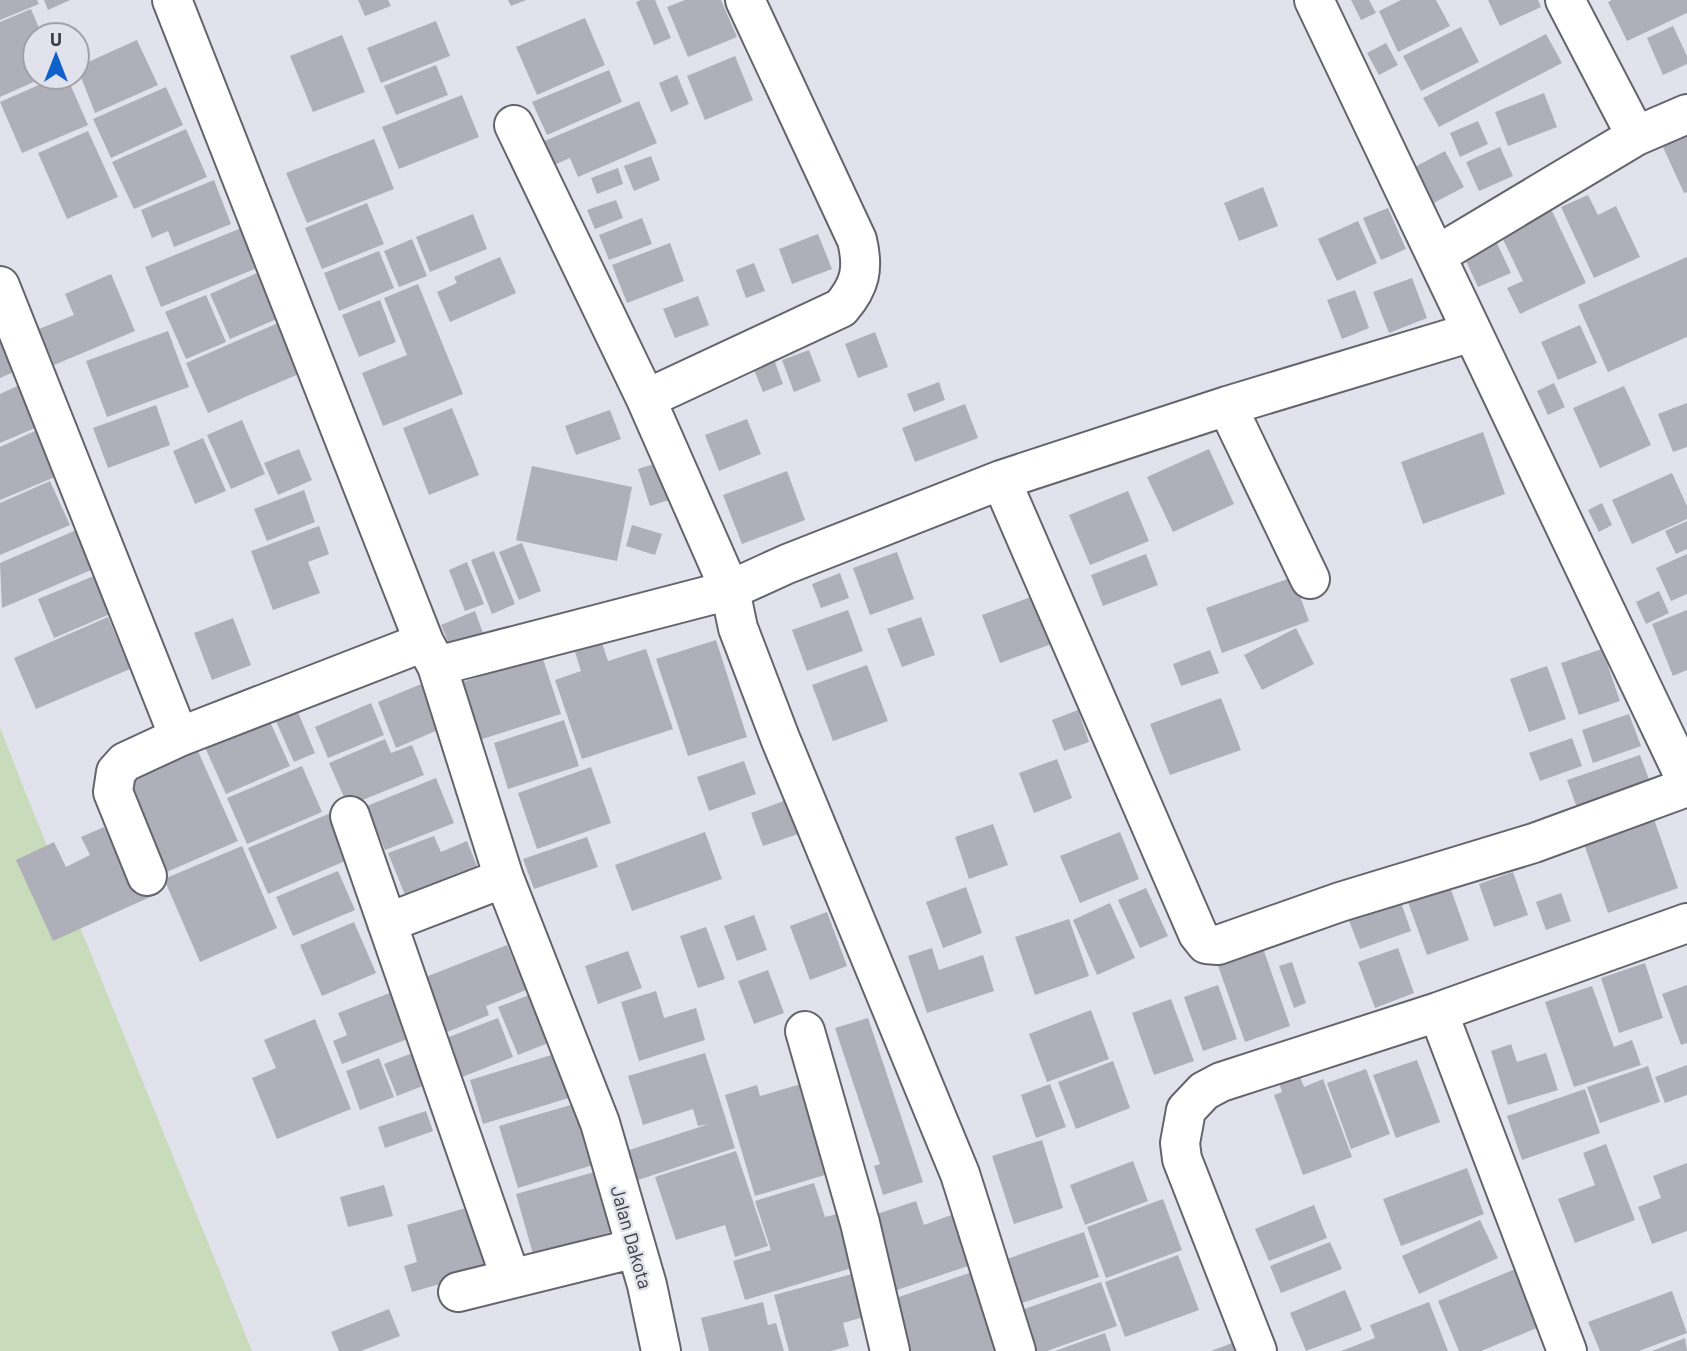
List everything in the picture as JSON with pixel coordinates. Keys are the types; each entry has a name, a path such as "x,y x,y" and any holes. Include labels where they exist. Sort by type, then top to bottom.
{"street":[{"name":"Jalan Dakota","path":"172,0 430,654 504,878 600,1124 636,1248 661,1351"},
{"path":"646,399 841,308 860,280 862,265 857,240 745,0"},
{"path":"1001,480 1193,921 1206,944 1218,945 1340,902 1534,843 1687,784 1673,719 1472,332 1314,0"},
{"path":"1565,0 1636,136"},
{"path":"1437,255 1636,136 1687,114"},
{"path":"514,125 646,399 730,590 738,628 780,738 960,1174 1016,1351"},
{"path":"0,286 179,737"},
{"path":"147,876 113,792 114,778 125,762 179,737 430,654 730,590 787,564 1001,480 1227,406 1472,332"},
{"path":"1227,406 1310,579"},
{"path":"350,816 511,1279"},
{"path":"387,923 504,878"},
{"path":"1257,1351 1182,1159 1181,1132 1186,1110 1204,1091 1221,1082 1438,1012 1687,923"},
{"path":"1438,1012 1567,1351"},
{"path":"806,1031 860,1223 890,1351"},
{"path":"458,1293 636,1248"}],"green space":[{"path":"0,727 24,789 252,1351 0,1351"}],"building":[{"path":"0,0 37,0 39,4 0,20"},
{"path":"44,0 70,0 48,10"},
{"path":"358,0 388,0 391,6 365,16"},
{"path":"508,0 526,0 511,6"},
{"path":"655,0 671,38 654,45 636,2"},
{"path":"685,0 721,0 737,37 688,57 667,7"},
{"path":"1351,0 1369,0 1376,13 1361,20"},
{"path":"1401,0 1436,0 1450,26 1398,52 1379,11"},
{"path":"1488,0 1538,0 1541,7 1500,26"},
{"path":"1687,0 1687,13 1627,41 1608,2"},
{"path":"31,9 36,21 21,21 21,88 0,97 0,22"},
{"path":"585,18 605,65 537,95 516,47"},
{"path":"436,21 450,56 381,83 367,48"},
{"path":"1673,26 1687,56 1687,64 1663,75 1647,38"},
{"path":"1461,27 1479,62 1421,91 1403,56"},
{"path":"1546,34 1562,63 1439,127 1423,98"},
{"path":"342,35 365,92 313,112 290,56"},
{"path":"137,40 158,85 95,113 86,91 91,91 91,61"},
{"path":"1386,43 1398,65 1379,75 1367,53"},
{"path":"735,56 753,100 705,120 687,76"},
{"path":"436,65 448,95 396,115 384,86"},
{"path":"609,70 622,102 547,135 532,102"},
{"path":"677,75 689,104 671,112 659,83"},
{"path":"166,87 183,125 111,158 93,119"},
{"path":"25,91 73,91 88,125 22,153 0,102"},
{"path":"1544,93 1557,127 1508,146 1495,112"},
{"path":"462,95 479,137 399,169 382,127"},
{"path":"639,101 657,143 578,177 570,158 545,169 535,145"},
{"path":"1478,121 1488,144 1460,157 1450,133"},
{"path":"1687,123 1687,192 1684,193 1658,136"},
{"path":"186,129 207,177 134,209 112,162"},
{"path":"88,131 118,197 67,219 38,153"},
{"path":"374,139 394,189 307,223 286,173"},
{"path":"1500,147 1513,176 1479,191 1466,162"},
{"path":"1445,151 1464,187 1430,205 1411,169"},
{"path":"651,156 660,180 634,191 624,166"},
{"path":"618,168 623,184 597,194 591,178"},
{"path":"214,180 231,224 174,247 168,231 152,238 141,210"},
{"path":"1263,187 1278,226 1239,241 1224,203"},
{"path":"1588,195 1598,215 1616,206 1640,257 1594,278 1561,207"},
{"path":"616,200 623,218 595,229 587,210"},
{"path":"367,203 384,244 322,269 305,228"},
{"path":"1388,208 1406,249 1381,260 1363,218"},
{"path":"1552,211 1586,283 1520,314 1507,288 1523,281 1501,235"},
{"path":"473,214 487,249 430,272 416,237"},
{"path":"642,218 652,244 609,260 599,235"},
{"path":"1358,221 1377,263 1337,281 1318,239"},
{"path":"244,227 260,267 161,307 145,267"},
{"path":"818,234 832,269 792,284 779,249"},
{"path":"1493,235 1511,273 1478,287 1461,250"},
{"path":"412,239 427,276 399,287 384,251"},
{"path":"670,243 684,281 627,303 612,265"},
{"path":"379,251 394,288 339,311 324,273"},
{"path":"500,257 516,293 450,322 437,292 457,283 454,277"},
{"path":"1687,257 1687,337 1608,372 1578,305"},
{"path":"754,263 765,291 746,298 736,270"},
{"path":"264,270 284,316 230,339 210,294"},
{"path":"111,274 135,331 54,365 39,329 74,315 65,294"},
{"path":"1412,278 1427,318 1389,333 1373,292"},
{"path":"418,284 463,394 383,426 362,373 407,355 384,298"},
{"path":"1355,290 1369,328 1342,339 1327,300"},
{"path":"206,295 226,342 186,359 165,312"},
{"path":"698,296 709,325 675,338 663,309"},
{"path":"380,300 396,342 359,357 342,315"},
{"path":"285,320 308,370 208,413 186,363"},
{"path":"1580,325 1597,363 1558,380 1541,342"},
{"path":"168,331 189,387 107,417 86,361"},
{"path":"875,332 888,367 858,378 845,344"},
{"path":"0,334 16,371 0,378"},
{"path":"809,350 821,381 794,392 782,360"},
{"path":"775,362 783,384 763,392 754,370"},
{"path":"939,382 945,400 914,412 907,394"},
{"path":"24,383 42,425 0,443 0,394"},
{"path":"1554,383 1565,407 1548,415 1537,391"},
{"path":"1624,386 1651,445 1600,468 1573,408"},
{"path":"1687,403 1687,447 1673,452 1658,414"},
{"path":"965,404 978,438 915,462 902,428"},
{"path":"156,405 170,445 108,468 93,428"},
{"path":"452,408 479,475 429,495 403,428"},
{"path":"610,410 621,439 576,455 565,426"},
{"path":"747,419 761,454 719,471 705,435"},
{"path":"242,420 265,474 231,489 207,435"},
{"path":"35,431 55,477 0,500 0,447"},
{"path":"1483,432 1505,494 1423,524 1401,462"},
{"path":"203,438 226,491 195,504 173,451"},
{"path":"299,449 312,480 278,495 264,463"},
{"path":"1209,449 1234,504 1173,532 1147,477"},
{"path":"663,461 675,498 650,506 638,469"},
{"path":"532,466 632,487 617,561 516,540"},
{"path":"787,471 805,520 742,544 723,495"},
{"path":"1672,473 1687,506 1687,519 1632,544 1612,500"},
{"path":"50,481 70,525 0,555 0,503"},
{"path":"304,490 315,522 267,541 254,509"},
{"path":"1128,491 1149,541 1090,565 1069,515"},
{"path":"1602,503 1612,525 1599,532 1588,510"},
{"path":"1687,521 1687,549 1676,554 1665,531"},
{"path":"632,525 662,534 655,555 626,546"},
{"path":"319,526 329,554 308,562 320,593 273,610 251,551"},
{"path":"81,528 98,567 2,608 0,563"},
{"path":"522,543 541,591 519,600 499,552"},
{"path":"494,551 515,604 492,614 471,560"},
{"path":"897,552 914,599 870,615 853,568"},
{"path":"1146,554 1158,585 1103,606 1091,575"},
{"path":"1687,554 1687,594 1671,601 1656,568"},
{"path":"467,562 484,604 465,611 449,570"},
{"path":"840,573 849,598 821,608 812,584"},
{"path":"94,576 110,614 54,638 38,599"},
{"path":"1293,577 1309,621 1222,653 1206,608"},
{"path":"1659,591 1669,613 1646,624 1636,602"},
{"path":"1039,594 1057,642 1000,663 982,615"},
{"path":"848,610 863,651 807,671 792,630"},
{"path":"1687,610 1687,670 1673,676 1652,624"},
{"path":"475,611 483,633 450,646 441,625"},
{"path":"108,617 130,669 36,709 14,658"},
{"path":"921,617 935,655 902,667 887,629"},
{"path":"233,618 251,665 212,680 194,633"},
{"path":"1296,628 1314,664 1262,690 1244,655"},
{"path":"716,640 747,737 688,756 656,659"},
{"path":"602,643 608,661 646,649 673,729 582,759 555,680 581,671 575,652"},
{"path":"1602,649 1620,701 1579,715 1561,663"},
{"path":"1210,650 1219,673 1181,686 1173,664"},
{"path":"542,656 561,714 476,741 457,684"},
{"path":"867,665 888,721 833,741 812,685"},
{"path":"1547,666 1566,719 1529,732 1510,679"},
{"path":"426,682 445,727 396,748 378,702"},
{"path":"1221,698 1241,750 1170,775 1150,724"},
{"path":"371,703 384,735 328,758 315,727"},
{"path":"297,710 315,753 294,762 275,719"},
{"path":"1078,710 1089,742 1064,751 1052,720"},
{"path":"1629,714 1641,746 1593,763 1582,730"},
{"path":"267,715 290,766 226,794 203,743"},
{"path":"564,720 579,766 508,789 494,743"},
{"path":"1572,738 1582,766 1540,781 1529,753"},
{"path":"385,739 391,753 412,745 424,775 348,806 329,763"},
{"path":"197,749 238,841 162,874 122,781"},
{"path":"1640,755 1655,796 1582,822 1567,780"},
{"path":"1057,759 1072,798 1034,813 1019,773"},
{"path":"744,761 756,794 709,811 697,777"},
{"path":"302,766 322,812 247,844 227,798"},
{"path":"591,767 611,823 537,849 518,793"},
{"path":"436,778 454,823 385,850 367,806"},
{"path":"792,798 804,832 763,846 751,813"},
{"path":"333,812 352,858 268,894 248,848"},
{"path":"1654,819 1678,888 1608,913 1584,844"},
{"path":"993,824 1008,865 969,879 955,837"},
{"path":"104,827 113,845 124,840 150,897 53,941 16,860 54,842 66,867 90,855 81,837"},
{"path":"705,832 722,879 632,911 615,865"},
{"path":"1120,832 1139,879 1080,903 1060,856"},
{"path":"434,836 441,852 467,841 479,871 407,900 388,853"},
{"path":"587,837 598,867 534,889 523,859"},
{"path":"242,846 277,928 200,962 164,879"},
{"path":"338,871 355,910 293,936 276,897"},
{"path":"1513,872 1528,915 1494,927 1479,884"},
{"path":"966,887 982,933 943,948 926,902"},
{"path":"1450,887 1469,940 1427,955 1408,902"},
{"path":"1146,888 1168,936 1140,948 1118,900"},
{"path":"1561,893 1571,921 1546,930 1536,902"},
{"path":"1400,900 1411,931 1360,949 1348,918"},
{"path":"1110,903 1135,958 1097,975 1073,920"},
{"path":"827,912 847,966 810,980 790,926"},
{"path":"754,915 767,950 737,961 724,926"},
{"path":"1069,919 1089,976 1035,995 1015,937"},
{"path":"354,922 376,973 322,996 300,945"},
{"path":"706,927 725,979 698,988 680,936"},
{"path":"507,945 526,990 486,1006 489,1015 440,1035 418,980"},
{"path":"932,948 939,970 983,955 994,991 927,1013 908,956"},
{"path":"1263,948 1290,1026 1245,1042 1217,963"},
{"path":"1398,948 1414,993 1375,1008 1358,962"},
{"path":"628,951 642,988 598,1004 585,966"},
{"path":"1292,962 1306,1003 1294,1008 1279,966"},
{"path":"1645,963 1663,1018 1619,1033 1601,978"},
{"path":"768,970 784,1013 754,1024 738,981"},
{"path":"1218,985 1237,1039 1203,1051 1184,997"},
{"path":"1687,985 1687,1043 1681,1045 1662,994"},
{"path":"1592,986 1614,1047 1632,1040 1641,1065 1574,1087 1545,1002"},
{"path":"400,989 418,1035 342,1064 333,1041 347,1035 338,1013"},
{"path":"656,991 664,1018 696,1008 705,1040 639,1061 621,1002"},
{"path":"537,992 556,1040 518,1055 498,1007"},
{"path":"1171,999 1194,1061 1154,1075 1132,1013"},
{"path":"1091,1010 1109,1059 1047,1082 1029,1034"},
{"path":"498,1018 513,1057 457,1079 441,1040"},
{"path":"868,1018 923,1182 883,1195 874,1166 880,1164 835,1028"},
{"path":"315,1019 351,1109 277,1139 252,1078 276,1068 264,1040"},
{"path":"1511,1044 1517,1062 1546,1053 1558,1090 1508,1105 1491,1051"},
{"path":"420,1050 433,1082 397,1096 384,1064"},
{"path":"558,1053 572,1097 483,1124 470,1080"},
{"path":"705,1053 735,1148 635,1181 626,1151 709,1124 698,1126 693,1109 643,1125 628,1076"},
{"path":"379,1058 394,1097 360,1110 346,1071"},
{"path":"1417,1060 1440,1122 1396,1138 1373,1075"},
{"path":"1113,1061 1130,1108 1076,1129 1058,1082"},
{"path":"1687,1065 1687,1095 1665,1103 1655,1077"},
{"path":"1296,1066 1304,1087 1323,1079 1352,1157 1303,1175 1274,1095 1282,1092 1276,1074"},
{"path":"1648,1066 1660,1102 1600,1123 1587,1087"},
{"path":"1366,1069 1390,1134 1351,1149 1327,1083"},
{"path":"811,1081 838,1171 755,1196 725,1095 757,1085 760,1096"},
{"path":"1050,1084 1066,1127 1036,1138 1021,1095"},
{"path":"1585,1089 1600,1133 1522,1160 1507,1116"},
{"path":"574,1104 593,1165 518,1188 499,1126"},
{"path":"426,1111 433,1131 385,1148 378,1127"},
{"path":"1042,1140 1063,1208 1014,1224 992,1156"},
{"path":"1606,1144 1635,1220 1575,1243 1558,1199 1595,1185 1583,1153"},
{"path":"736,1151 768,1246 735,1257 725,1225 676,1240 655,1177"},
{"path":"1133,1161 1148,1201 1085,1225 1070,1185"},
{"path":"1687,1163 1687,1231 1652,1244 1638,1207 1661,1198 1653,1176"},
{"path":"1467,1168 1484,1214 1401,1246 1383,1199"},
{"path":"598,1171 614,1231 533,1254 516,1194"},
{"path":"814,1183 825,1217 849,1211 865,1264 745,1300 733,1261 771,1250 755,1201"},
{"path":"384,1185 393,1216 348,1227 340,1197"},
{"path":"1163,1199 1182,1250 1106,1278 1087,1227"},
{"path":"916,1201 924,1225 954,1214 971,1265 894,1291 868,1217"},
{"path":"1314,1205 1327,1238 1269,1261 1255,1229"},
{"path":"469,1207 496,1268 412,1292 404,1266 417,1262 407,1225"},
{"path":"1480,1220 1498,1258 1419,1294 1402,1256"},
{"path":"1084,1232 1099,1277 1022,1303 1007,1259"},
{"path":"1330,1242 1342,1269 1281,1293 1270,1266"},
{"path":"1178,1255 1199,1310 1125,1337 1105,1282"},
{"path":"1520,1267 1544,1325 1481,1351 1459,1351 1438,1301"},
{"path":"978,1270 1006,1351 910,1351 893,1299"},
{"path":"856,1273 867,1316 843,1323 849,1346 831,1351 789,1351 774,1295"},
{"path":"1101,1282 1117,1326 1047,1351 1026,1351 1013,1313"},
{"path":"1345,1290 1362,1330 1306,1351 1290,1313"},
{"path":"1672,1291 1687,1333 1639,1351 1600,1351 1588,1322"},
{"path":"763,1302 768,1325 776,1323 784,1351 709,1351 701,1318"},
{"path":"1429,1302 1448,1351 1341,1351 1375,1338 1370,1325"},
{"path":"389,1309 400,1336 361,1351 339,1351 331,1332"},
{"path":"1105,1333 1111,1351 1055,1351"},
{"path":"1685,1338 1687,1351 1652,1351"},
{"path":"1240,1340 1244,1351 1211,1351"}]}
